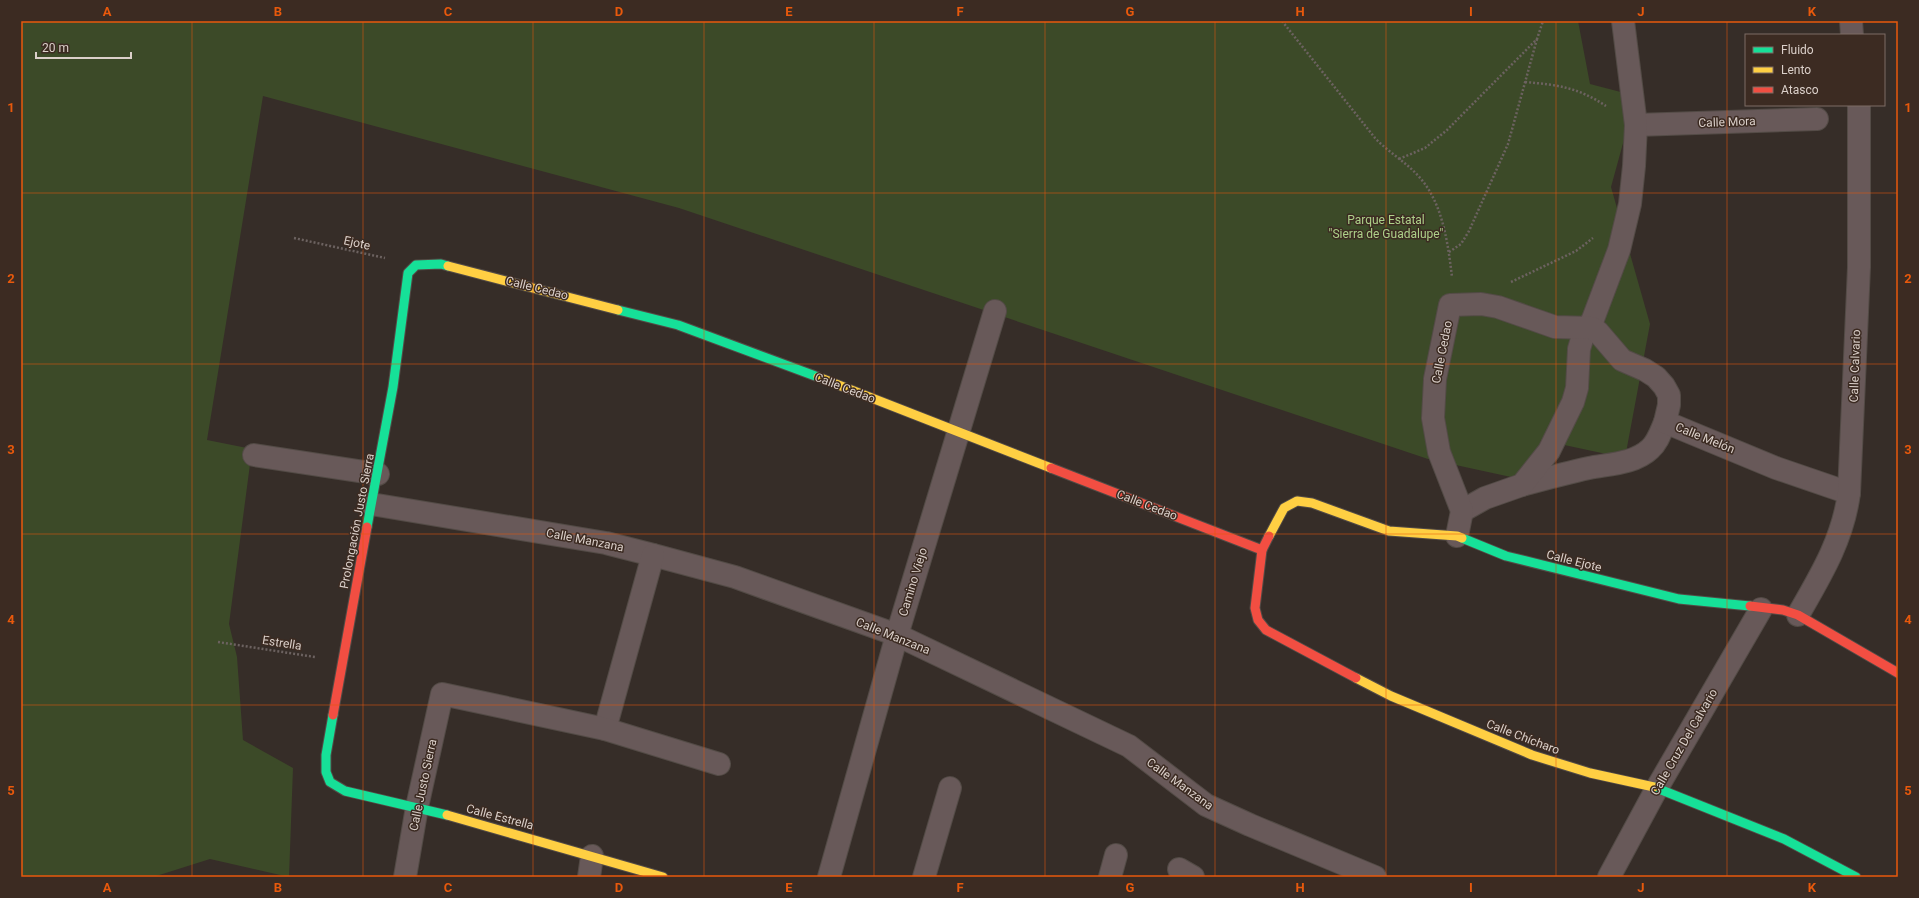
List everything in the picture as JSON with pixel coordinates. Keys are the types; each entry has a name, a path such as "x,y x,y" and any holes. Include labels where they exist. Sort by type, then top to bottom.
{"street":[{"path":"1522,485 1549,451 1573,402 1577,388 1580,349 1619,250 1628,218 1634,166 1636,125 1624,21"},
{"path":"1851,21 1852,34"},
{"name":"Calle Calvario","path":"1798,615 1832,555 1847,509 1849,493 1859,267 1858,106"},
{"name":"Calle Mora","path":"1636,125 1817,119"},
{"name":"Calle Cedao","path":"416,265 441,264 678,325 753,352 1262,550"},
{"name":"Prolongación Justo Sierra","path":"330,782 326,772 326,755 393,387 408,273 416,265"},
{"name":"Calle Cedao","path":"1462,511 1438,452 1433,418 1435,379 1450,305 1482,304 1498,307 1555,327 1588,327"},
{"name":"Camino Viejo","path":"829,877 897,635 995,311"},
{"name":"Calle Melón","path":"1588,327 1598,332 1622,360 1650,374 1664,386 1669,395 1669,405 1665,422 1776,468 1849,493"},
{"path":"1457,536 1462,511 1485,498 1522,485 1589,468 1620,463 1640,455 1650,449 1656,442 1665,422"},
{"path":"254,455 378,474"},
{"name":"Calle Ejote","path":"1262,550 1284,508 1297,501 1312,503 1389,531 1457,536 1506,556 1678,600 1783,610 1798,615 1898,673"},
{"name":"Calle Manzana","path":"371,504 606,543 735,577 897,635 1129,746 1206,805 1250,826 1375,877"},
{"name":"Calle Chícharo","path":"1262,550 1255,608 1258,620 1266,630 1391,696 1532,755 1590,773 1656,788 1784,839 1856,877"},
{"path":"653,555 605,729 719,764"},
{"name":"Calle Cruz Del Calvario","path":"1609,877 1656,788 1761,609"},
{"name":"Calle Justo Sierra","path":"405,877 417,807 442,694 605,729"},
{"name":"Calle Estrella","path":"330,782 345,791 417,807 663,877"},
{"path":"924,877 950,788"},
{"path":"1110,877 1116,855"},
{"path":"589,877 592,856"}],"path":[{"path":"1282,21 1375,138 1421,178 1431,192 1441,218 1449,252 1452,277 1450,305"},
{"path":"1449,252 1460,244 1491,185 1508,144 1536,39 1543,21"},
{"path":"1399,159 1425,148 1447,130 1536,39"},
{"path":"1525,82 1562,85 1593,97 1636,125"},
{"path":"1482,304 1499,290 1519,277 1576,251 1592,239 1628,218"},
{"name":"Ejote","path":"294,238 416,265"},
{"name":"Estrella","path":"218,642 344,662"}],"green space":[{"name":"Parque Estatal \"Sierra de Guadalupe\"","path":"21,21 1578,21 1590,84 1636,96 1611,187 1650,324 1625,458 1541,440 1530,481 1428,459 679,208 263,96 207,440 252,449 229,624 237,657 243,740 293,768 289,877 210,859 153,877 21,877"}],"traffic: fast":[{"path":"367,527 393,387 408,273 416,265 441,264 448,266"},
{"path":"618,310 678,325 818,377"},
{"path":"1462,538 1506,556 1679,599 1750,606"},
{"path":"333,715 326,755 326,772 330,782 345,791 447,815"},
{"path":"1654,787 1784,839 1856,877"}],"traffic: slow":[{"path":"448,266 618,310"},
{"path":"818,377 1051,468"},
{"path":"1269,536 1284,508 1297,501 1312,503 1389,531 1457,536 1462,538"},
{"path":"1356,678 1391,696 1532,755 1590,773 1654,787"},
{"path":"447,815 663,877"}],"traffic: jam":[{"path":"1051,468 1262,550"},
{"path":"333,715 367,527"},
{"path":"1269,536 1262,550 1255,608 1258,620 1266,630 1356,678"},
{"path":"1750,606 1783,610 1798,615 1898,673"}]}
